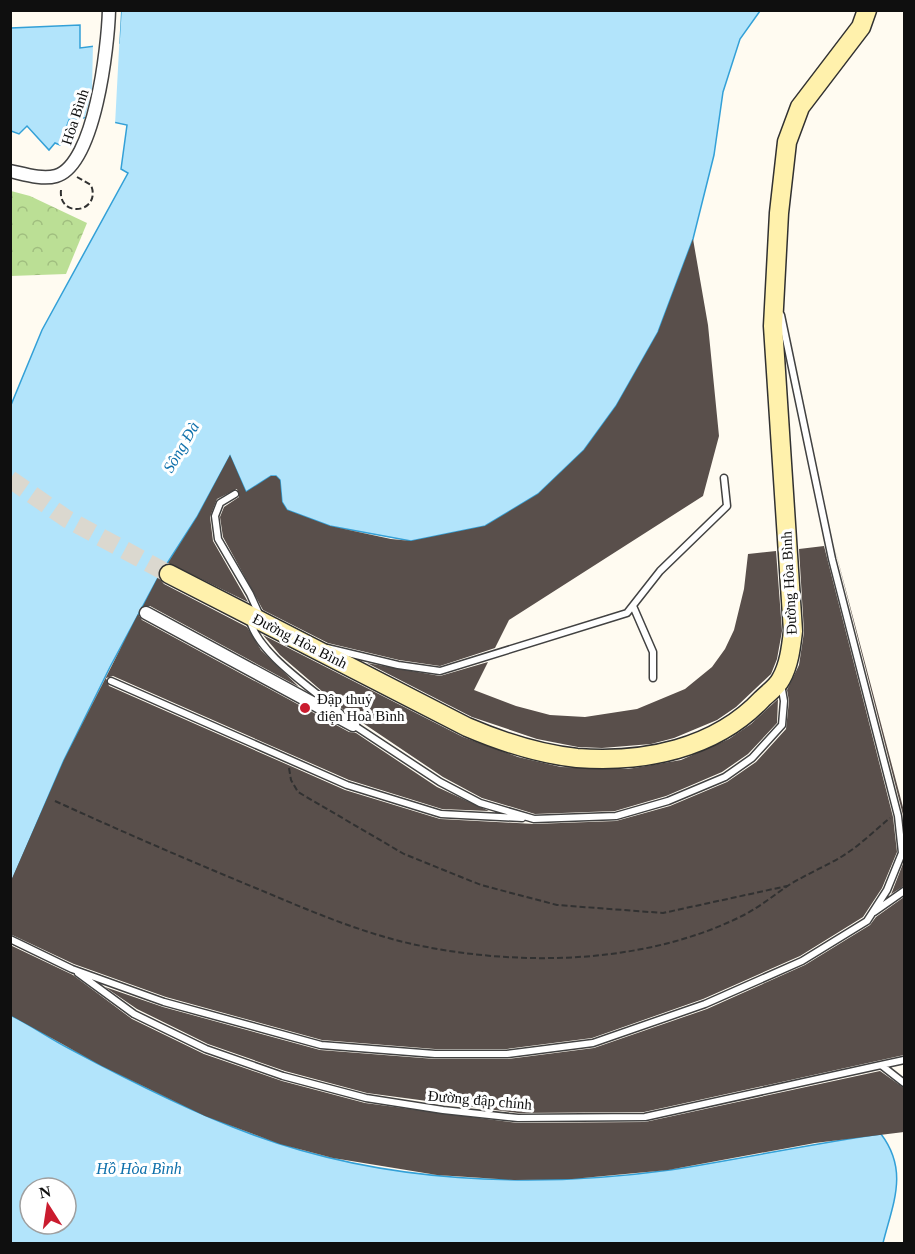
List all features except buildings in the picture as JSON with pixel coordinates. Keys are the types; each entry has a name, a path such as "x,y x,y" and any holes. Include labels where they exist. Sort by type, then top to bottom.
{"main road":[{"name":"Đường Hòa Bình","path":"169,574 467,727 506,743 575,758 610,759 661,754 709,739 748,714 781,681 790,655 794,631 772,326 777,284 779,213 787,141 800,107 861,27 867,10"}],"street":[{"name":"Hòa Bình","path":"10,171 35,177 56,176 75,171 98,98 106,55 109,10"},
{"path":"146,613 353,724"}],"lane":[{"path":"10,939 72,969 164,1002 321,1045 435,1054 507,1054 593,1043 705,1004 802,961 867,921 887,890 902,854 897,811 832,559 784,337 777,284"},
{"path":"303,643 398,665 440,671 627,614 660,571 727,506 724,478"},
{"path":"235,494 220,503 215,516 218,539 250,594 255,618 253,631 271,654 353,724 440,782 470,798 534,819"},
{"path":"633,606 653,652 653,678"},
{"path":"111,681 347,785 441,813 534,819 616,816 668,801 725,777 752,758 782,725 784,701 781,681"},
{"path":"871,914 904,891"},
{"name":"Đường đập chính","path":"72,969 134,1014 206,1049 283,1076 366,1098 443,1110 519,1118 645,1117 904,1060"},
{"path":"881,1065 904,1083"}],"path":[{"path":"61,190 62,200 69,208 79,210 89,205 93,195 91,184 75,171"},
{"path":"288,759 291,780 298,792 404,854 481,885 557,905 663,913 788,886"},
{"path":"55,801 169,852 346,925 410,944 520,957 582,956 636,950 693,935 769,902 788,886 843,856 897,811"}],"green space":[{"path":"11,191 30,196 87,223 66,274 11,276"}],"water":[{"name":"Sông Đà","path":"121,11 760,11 740,39 723,92 714,155 693,239 658,332 616,406 584,450 538,494 485,526 411,541 330,526 287,510 282,502 280,480 276,476 271,476 246,492 230,456 197,517 159,576 110,667 64,760 11,883 11,405 42,330 128,173 121,169 127,125 90,117 69,120 60,145 55,143 49,150 27,126 19,134 11,131 11,28 80,25 80,48 119,43"},
{"name":"Hồ Hòa Bình","path":"10,1015 114,1072 251,1134 353,1163 405,1172 458,1178 512,1180 618,1176 670,1170 881,1134 890,1148 897,1174 894,1201 883,1243 11,1243"}],"pier":[{"path":"118,10 121,11 115,125 84,121 92,89 93,43 116,41"}],"tunnel":[{"path":"10,479 67,519 169,574"}],"place":[{"name":"Đập thuỷ điện Hoà Bình","path":"305,708"}]}
